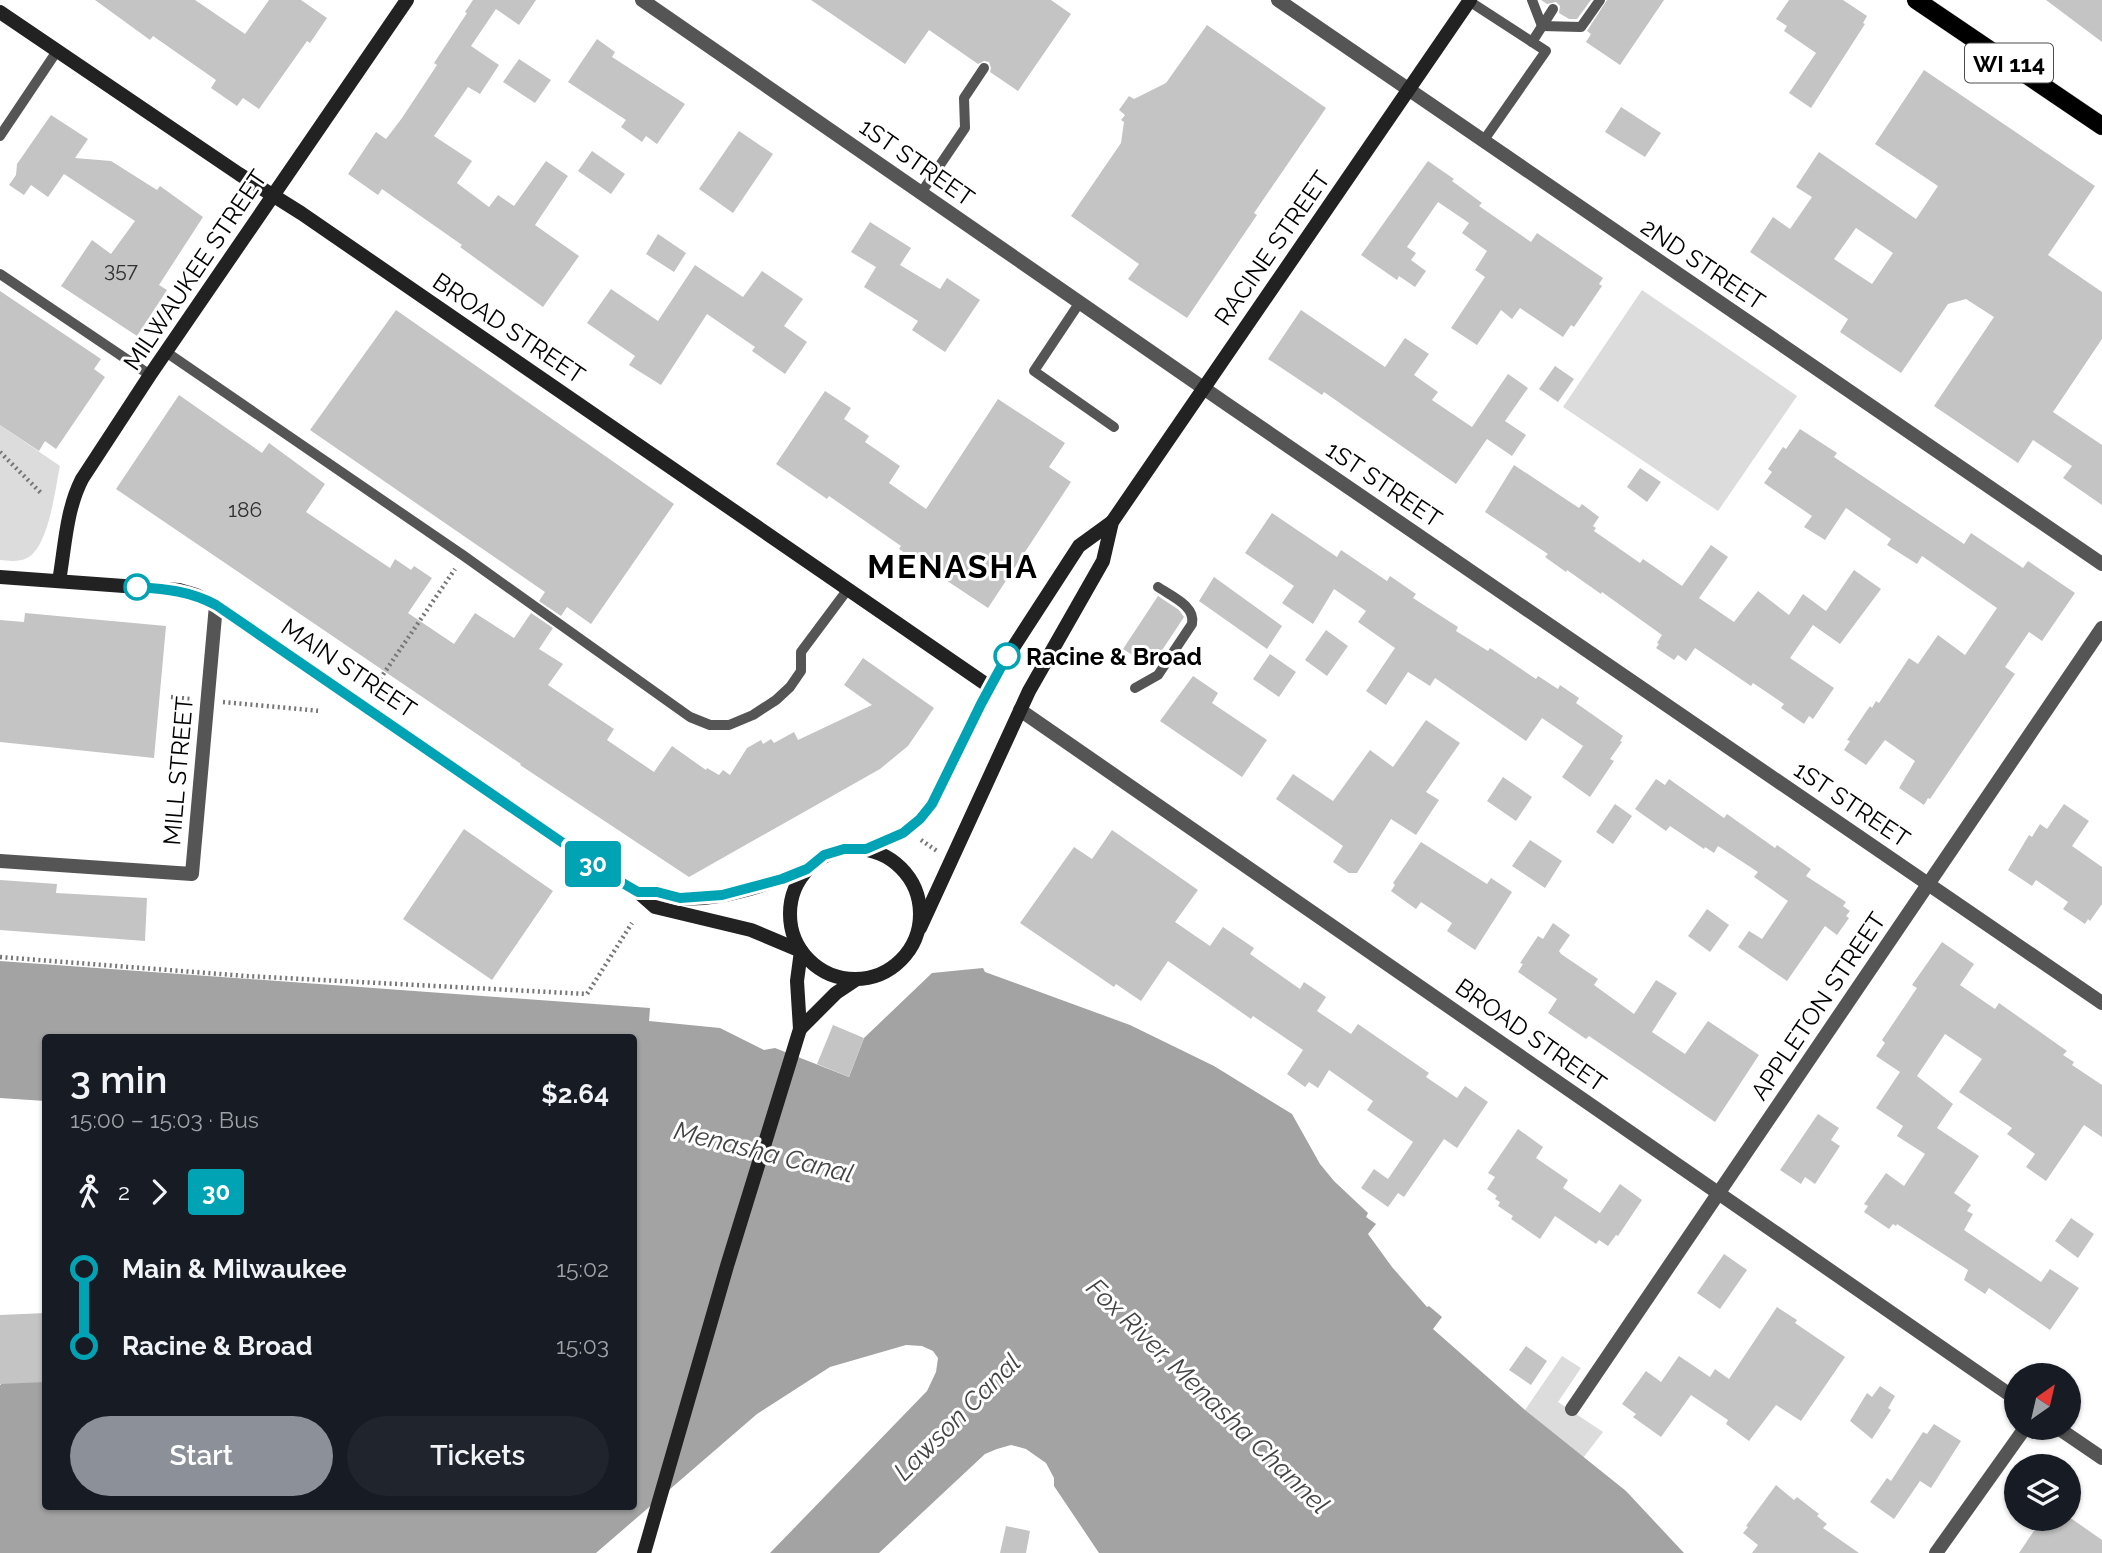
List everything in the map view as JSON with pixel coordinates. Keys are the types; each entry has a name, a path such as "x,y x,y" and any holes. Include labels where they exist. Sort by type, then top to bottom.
{"main road":[{"name":"MILWAUKEE STREET","path":"59,581 74,495 150,375 407,0"},
{"name":"RACINE STREET","path":"866,849 903,833 920,819 932,804 990,687 1079,546 1112,522 1202,387 1470,0"},
{"name":"WI 114","path":"1916,0 2102,126"},
{"name":"BROAD STREET","path":"1,14 273,195 990,687"},
{"name":"RACINE STREET","path":"920,928 1020,710 1103,561 1112,522"},
{"name":"MAIN STREET","path":"0,577 179,590 197,595 216,605 638,892 655,907 751,930 800,951"},
{"path":"844,849 866,849 886,855 903,868 915,886 921,906 920,928 912,948 897,965 879,975 857,979 832,975 811,962 800,951 791,930 790,908 795,887 807,869 824,855 844,849"},
{"name":"MAIN STREET","path":"638,892 702,898 782,879 807,869"},
{"path":"644,1553 727,1266 800,1028 797,982 800,951"},
{"path":"800,1028 836,993 857,979"}],"street":[{"name":"1ST STREET","path":"642,0 2102,1003"},
{"name":"2ND STREET","path":"1278,0 2102,565"},
{"name":"MILL STREET","path":"0,861 192,874 216,605"},
{"name":"APPLETON STREET","path":"1572,1409 2102,628"},
{"name":"BROAD STREET","path":"1020,710 2004,1391"},
{"path":"1936,1553 2016,1440"},
{"path":"2076,1440 2102,1458"}],"lane":[{"path":"1470,0 1546,51 1484,140"},
{"path":"1532,0 1542,26"},
{"path":"1542,26 1581,27 1600,0"},
{"path":"1532,42 1553,9"},
{"path":"0,136 57,51"},
{"path":"921,193 965,128 964,98 984,68"},
{"path":"0,274 150,375"},
{"path":"1080,302 1034,371 1114,427"},
{"path":"166,352 464,556 690,717 710,725 729,724 753,715 790,687 801,671 801,652 848,589"},
{"path":"1135,688 1158,675 1194,617 1189,609 1158,587"}],"path":[{"path":"0,452 43,494"},
{"path":"380,679 464,556"},
{"path":"171,697 320,711"},
{"path":"921,840 941,853"},
{"path":"0,957 246,976 587,994 632,923"}],"shaded area":[{"path":"1642,290 1797,396 1718,511 1563,407"},
{"path":"0,425 60,466 50,516 41,542 35,552 17,561 0,560"},
{"path":"1562,1356 1581,1368 1558,1402 1603,1432 1583,1458 1525,1410"}],"water":[{"path":"0,961 650,1008 649,1021 720,1028 764,1050 775,1048 849,1077 864,1038 932,973 983,968 985,972 1130,1025 1214,1066 1292,1114 1320,1164 1368,1213 1366,1217 1376,1224 1368,1234 1392,1267 1427,1307 1442,1317 1433,1329 1525,1410 1626,1491 1684,1553 1099,1553 1054,1486 1054,1478 1046,1463 1026,1449 1011,1445 985,1454 879,1553 770,1553 927,1391 936,1372 938,1358 933,1351 922,1346 906,1345 830,1367 757,1414 596,1553 0,1553 0,1385 42,1352 42,1510 637,1510 637,1034 42,1034 42,1101 0,1098"}],"building":[{"path":"95,0 195,0 245,34 269,0 301,0 327,18 310,43 307,41 259,109 243,98 237,106 211,88 216,80 153,36 150,40"},
{"path":"473,0 536,0 519,25 496,9 471,46 499,65 480,94 468,87 434,136 472,161 457,183 489,207 498,195 514,206 546,161 568,176 535,225 579,256 543,307 460,247 462,245 382,189 378,195 348,174 376,132 386,139 402,118 437,65 434,63"},
{"path":"811,0 1051,0 1071,14 1018,91 990,72 989,62 978,64 929,30 905,64"},
{"path":"1541,0 1591,0 1577,19 1569,19 1559,13 1560,6 1556,2 1547,4"},
{"path":"1607,0 1664,0 1620,65 1586,42 1591,34 1587,31"},
{"path":"1789,0 1843,0 1867,16 1863,23 1865,24 1811,108 1789,93 1816,53 1784,31 1787,26 1776,19"},
{"path":"2046,0 2102,0 2102,42"},
{"path":"1207,25 1326,108 1187,318 1128,279 1139,264 1071,216 1121,143 1124,122 1121,120 1125,115 1119,110 1129,96 1134,99 1166,83"},
{"path":"597,39 615,52 612,57 685,104 657,144 646,136 642,142 621,127 626,120 568,82"},
{"path":"519,59 551,80 535,103 503,82"},
{"path":"1924,70 2095,186 2048,255 2102,292 2102,339 2053,412 2102,445 2102,505 2063,478 2072,466 2033,440 2018,463 1934,406 1994,317 1966,299 1948,304 1901,373 1840,332 1848,319 1750,252 1773,217 1790,229 1812,197 1796,187 1819,152 1916,219 1938,186 1875,144","holes":["1856,228 1893,253 1872,284 1834,259"]},
{"path":"1621,107 1661,133 1645,157 1605,132"},
{"path":"51,115 88,139 75,158 111,161 157,190 160,186 203,217 159,285 167,290 137,336 61,286 92,240 111,254 135,221 64,174 48,197 31,185 24,195 9,185 16,175 17,164"},
{"path":"739,131 773,154 733,213 699,189"},
{"path":"592,151 625,174 611,194 578,171"},
{"path":"1428,161 1482,203 1479,206 1531,242 1537,233 1603,278 1599,284 1602,286 1574,327 1571,325 1563,337 1520,308 1512,319 1501,310 1477,345 1451,328 1485,277 1475,270 1487,251 1462,233 1469,223 1438,202 1407,247 1416,253 1411,260 1426,271 1415,287 1399,276 1397,280 1361,255"},
{"path":"870,222 911,248 900,265 940,289 947,278 980,300 945,352 912,330 918,321 864,287 876,267 851,252"},
{"path":"658,234 686,253 674,272 646,254"},
{"path":"695,265 743,297 762,271 803,299 784,326 807,342 785,374 752,351 755,347 707,314 661,385 629,365 635,356 587,323 611,289 658,321"},
{"path":"0,291 101,359 94,369 105,377 56,449 45,441 39,451 0,425"},
{"path":"396,310 674,504 591,624 567,607 561,616 539,601 545,592 310,430"},
{"path":"1301,310 1385,367 1405,338 1429,354 1414,375 1438,392 1432,400 1472,427 1508,374 1528,388 1505,421 1526,435 1512,456 1487,439 1456,484 1324,392 1322,395 1268,359"},
{"path":"1555,366 1574,379 1558,402 1539,389"},
{"path":"825,391 851,408 844,419 869,436 865,442 900,466 889,483 926,509 998,399 1065,443 1049,467 1071,482 988,608 899,549 901,546 829,496 827,499 776,464"},
{"path":"179,395 262,453 269,443 325,484 306,512 390,568 395,559 411,570 414,566 432,578 408,613 454,644 475,613 514,638 531,613 553,628 539,649 563,664 548,685 614,729 607,740 654,772 672,746 706,770 707,768 719,775 723,770 730,775 747,748 761,740 763,744 771,739 774,743 794,732 798,740 872,705 844,685 863,658 934,708 908,746 880,769 689,877 116,489"},
{"path":"1800,429 1837,453 1834,457 1964,544 1971,533 2023,568 2028,561 2075,593 2042,641 2029,632 2005,667 2015,674 1924,805 1899,788 1915,761 1885,740 1866,765 1844,750 1850,741 1847,740 1870,706 1872,708 1876,701 1879,703 1909,658 1918,664 1938,635 1965,655 1997,608 1922,556 1917,564 1887,545 1891,539 1846,508 1825,540 1804,527 1812,516 1764,483 1772,472 1768,469"},
{"path":"1514,465 1579,508 1582,504 1599,517 1593,526 1596,528 1594,531 1640,563 1643,559 1682,586 1711,545 1728,557 1699,598 1734,622 1758,591 1789,615 1803,594 1826,611 1854,570 1881,589 1840,644 1813,625 1790,658 1834,688 1813,719 1809,716 1804,724 1781,708 1784,704 1753,683 1751,686 1695,648 1686,661 1678,655 1674,660 1656,648 1662,635 1602,592 1601,594 1567,570 1566,572 1545,557 1548,554 1485,512"},
{"path":"1640,468 1661,482 1647,502 1627,487"},
{"path":"1272,513 1337,557 1341,550 1387,581 1390,576 1416,594 1413,598 1458,627 1456,631 1488,651 1490,648 1536,679 1538,676 1558,689 1560,685 1579,698 1576,703 1623,736 1610,759 1614,761 1590,797 1562,777 1583,746 1542,718 1526,741 1435,678 1430,686 1408,672 1386,705 1366,691 1395,648 1358,622 1366,611 1334,589 1313,624 1282,603 1294,586 1245,553"},
{"path":"1214,577 1282,626 1267,649 1199,601"},
{"path":"1158,596 1179,610 1184,617 1151,667 1123,649"},
{"path":"25,613 166,626 154,758 0,742 0,620 24,622"},
{"path":"1326,630 1348,646 1327,676 1305,660"},
{"path":"1270,654 1296,672 1279,697 1253,679"},
{"path":"1193,676 1218,693 1212,703 1267,740 1242,777 1160,721"},
{"path":"1426,720 1460,743 1426,792 1439,800 1416,835 1391,819 1357,873 1349,873 1333,862 1343,846 1276,799 1293,774 1333,801 1370,750 1393,767"},
{"path":"1503,777 1532,797 1516,821 1487,801"},
{"path":"1656,779 1665,785 1669,779 1724,818 1727,814 1775,848 1777,845 1811,869 1806,876 1846,902 1843,906 1850,911 1846,916 1849,918 1837,935 1825,926 1787,981 1738,947 1749,931 1762,939 1788,901 1754,877 1758,872 1718,846 1714,853 1705,847 1704,849 1670,826 1666,831 1635,809"},
{"path":"1615,804 1632,816 1613,844 1596,832"},
{"path":"2064,804 2089,821 2072,846 2102,867 2102,904 2085,924 2063,909 2068,902 2036,880 2032,886 2008,870 2029,835 2032,837 2040,824 2047,829"},
{"path":"464,829 553,891 492,980 403,919"},
{"path":"1112,830 1198,890 1175,922 1210,946 1223,927 1254,948 1250,954 1300,989 1304,982 1326,997 1317,1011 1351,1034 1358,1024 1429,1073 1426,1077 1457,1098 1465,1086 1488,1102 1457,1148 1444,1139 1404,1197 1398,1193 1388,1207 1361,1188 1374,1169 1388,1179 1413,1142 1367,1110 1373,1101 1329,1070 1318,1088 1309,1082 1305,1087 1287,1074 1303,1050 1253,1016 1251,1019 1168,961 1141,1001 1116,984 1114,987 1020,923 1074,847 1092,859"},
{"path":"1530,840 1562,861 1545,888 1512,866"},
{"path":"1421,842 1487,884 1491,878 1512,892 1475,950 1447,931 1452,923 1421,902 1416,909 1391,891 1395,885 1393,883"},
{"path":"0,880 57,884 56,893 147,898 145,941 0,930"},
{"path":"1707,909 1729,925 1710,952 1688,936"},
{"path":"1553,923 1570,935 1559,951 1561,954 1598,979 1594,985 1634,1014 1656,980 1677,993 1652,1032 1685,1054 1708,1021 1759,1055 1715,1122 1589,1036 1586,1039 1548,1013 1557,999 1518,972 1523,964 1520,963 1538,936 1543,939"},
{"path":"1942,942 1974,964 1960,985 1995,1009 1999,1003 2067,1051 2063,1055 2074,1062 2072,1065 2102,1085 2102,1137 2084,1125 2046,1181 2026,1167 2035,1154 2007,1134 2012,1128 1959,1092 1982,1059 1945,1034 1917,1076 1953,1104 1937,1128 1979,1156 1954,1193 1971,1205 1967,1211 1973,1214 1964,1230 2041,1282 2050,1269 2079,1288 2050,1330 1989,1288 1985,1294 1964,1280 1968,1270 1897,1224 1893,1224 1889,1229 1864,1212 1868,1206 1864,1204 1886,1173 1904,1186 1925,1154 1897,1136 1903,1126 1876,1108 1900,1072 1876,1056 1885,1043 1882,1040 1917,988 1912,985"},
{"path":"833,1025 864,1038 849,1077 817,1064"},
{"path":"1818,1114 1839,1128 1831,1140 1840,1146 1815,1184 1805,1177 1801,1184 1780,1170"},
{"path":"1518,1129 1543,1147 1536,1158 1568,1180 1563,1188 1600,1213 1620,1184 1642,1200 1608,1246 1599,1240 1596,1244 1555,1216 1540,1239 1511,1219 1513,1216 1498,1206 1500,1202 1495,1199 1497,1196 1487,1189 1495,1177 1488,1173"},
{"path":"2071,1218 2094,1234 2078,1258 2055,1241"},
{"path":"1724,1254 1747,1270 1720,1309 1697,1293"},
{"path":"1777,1307 1797,1320 1795,1323 1845,1357 1801,1421 1776,1405 1749,1441 1726,1424 1728,1420 1691,1395 1661,1437 1633,1417 1636,1414 1622,1404 1646,1371 1661,1382 1679,1356 1710,1377 1715,1369 1729,1379"},
{"path":"42,1313 42,1382 0,1384 0,1315"},
{"path":"1526,1346 1547,1361 1531,1385 1509,1370"},
{"path":"1880,1386 1895,1396 1888,1408 1891,1410 1872,1439 1850,1421 1867,1393 1872,1397"},
{"path":"1934,1424 1961,1441 1931,1488 1920,1481 1894,1519 1870,1502 1887,1478 1891,1481 1923,1432 1927,1434"},
{"path":"1776,1485 1794,1500 1797,1497 1819,1514 1817,1516 1827,1524 1823,1528 1859,1553 1752,1553 1758,1545 1743,1533"},
{"path":"2081,1525 2102,1540 2102,1553 2019,1553 2034,1531 2081,1531"},
{"path":"1006,1526 1030,1531 1026,1553 1000,1553"}],"bus line":[{"name":"30","path":"137,587 179,590 197,595 216,605 614,878 638,892 657,892 680,898 722,895 782,879 807,869 824,855 844,849 866,849 903,833 920,819 932,804 1007,656"}],"place":[{"name":"Racine & Broad","path":"1007,656"}],"district":[{"name":"MENASHA","path":"953,566"}],"water label":[{"name":"Menasha Canal","path":"764,1152"},
{"name":"Fox River, Menasha Channel","path":"1208,1396"},
{"name":"Lawson Canal","path":"957,1417"}]}
